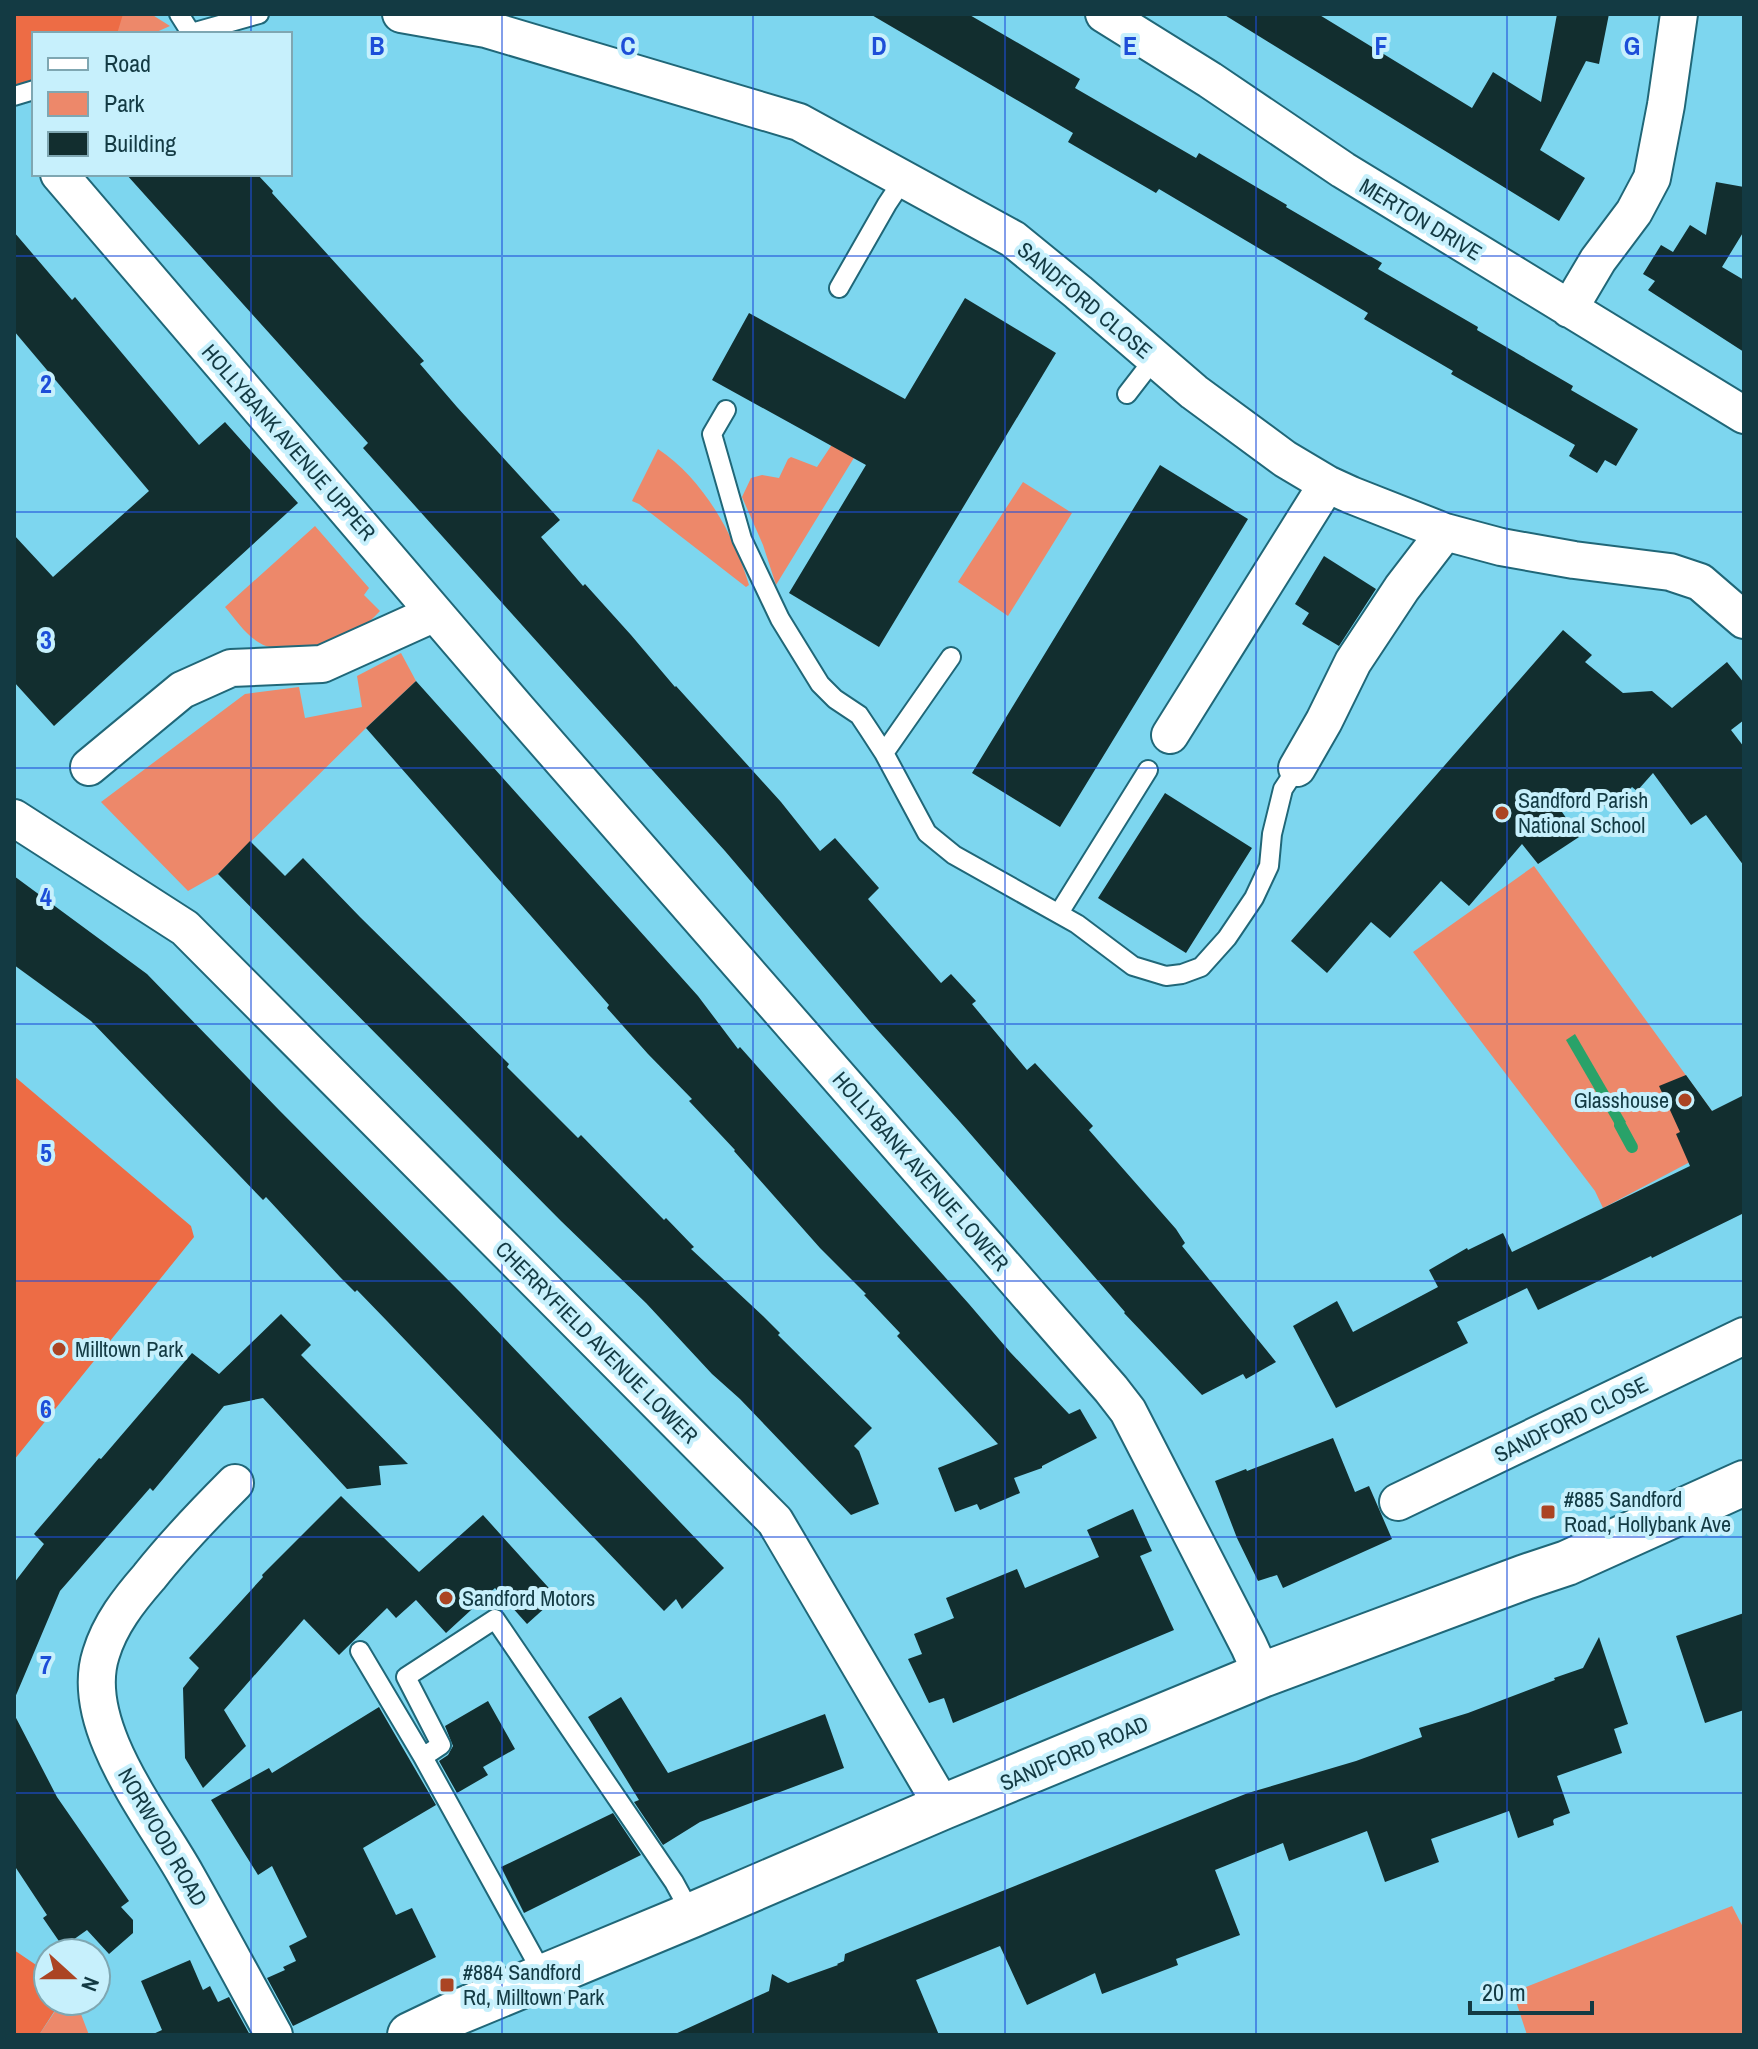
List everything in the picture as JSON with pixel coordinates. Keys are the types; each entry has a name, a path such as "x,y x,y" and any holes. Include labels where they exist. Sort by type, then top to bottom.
{"main road":[{"name":"SANDFORD ROAD","path":"410,2035 943,1807 1262,1675 1567,1563 1744,1483"}],"street":[{"name":"SANDFORD CLOSE","path":"401,14 486,29 799,122 1013,239 1194,392 1285,459 1327,484 1445,532 1501,547 1670,572 1700,582 1744,620"},
{"name":"MERTON DRIVE","path":"1104,14 1210,80 1343,170 1744,415"},
{"path":"1569,309 1598,260 1634,212 1652,178 1679,14"},
{"name":"HOLLYBANK AVENUE UPPER","path":"61,176 518,710"},
{"path":"1170,735 1327,484"},
{"path":"1297,768 1353,662 1402,588 1445,532"},
{"path":"89,767 182,690 231,668 322,664 435,613"},
{"name":"HOLLYBANK AVENUE LOWER","path":"518,710 1128,1411 1262,1675"},
{"name":"CHERRYFIELD AVENUE LOWER","path":"14,818 185,928 775,1521 943,1807"},
{"name":"SANDFORD CLOSE","path":"1398,1502 1744,1336"},
{"name":"NORWOOD ROAD","path":"235,1483 178,1540 120,1611 101,1653 95,1682 102,1717 121,1768 183,1870 274,2035"}],"lane":[{"path":"179,14 188,32"},
{"path":"193,32 259,14"},
{"path":"839,288 903,180"},
{"path":"1127,394 1154,359"},
{"path":"726,410 712,434 742,539 780,619 820,684 835,699 859,715 884,753 927,833 954,855 1077,924 1133,966 1166,976 1182,974 1201,967 1227,938 1254,898 1269,866 1272,834 1283,789 1297,768"},
{"path":"884,753 951,657"},
{"path":"1059,913 1148,770"},
{"path":"423,1757 441,1745 406,1677 495,1619 674,1882 692,1915"},
{"path":"360,1651 545,1976"}],"green space":[{"path":"14,14 151,14 170,26 156,32 32,32"},
{"path":"849,419 871,430 776,585 742,497 751,478 762,475 779,478 791,457 817,467"},
{"path":"658,449 689,476 715,509 743,566 749,585 746,587 632,501"},
{"path":"1023,482 1072,513 1008,616 958,582"},
{"path":"315,526 369,588 364,595 380,611 359,629 336,642 298,649 266,646 248,634 225,607"},
{"path":"401,653 416,681 218,874 188,891 101,802 245,694 299,687 305,718 362,707 357,676"},
{"path":"1534,866 1714,1114 1690,1162 1603,1208 1595,1191 1413,952"},
{"path":"1732,1906 1744,1929 1744,2035 1527,2035 1513,1992"},
{"path":"51,2017 82,2017 89,2035 39,2035"}],"shaded area":[{"path":"14,14 123,14 118,32 32,32 32,83 14,91"},
{"path":"1575,1034 1626,1122 1617,1128 1566,1040"},
{"name":"Milltown Park","path":"14,1076 191,1226 194,1237 14,1460"},
{"path":"14,1950 32,1962 32,2017 51,2017 39,2035 14,2035"}],"building":[{"path":"870,14 968,14 1080,79 1075,88 1196,158 1199,153 1287,205 1382,263 1378,269 1478,327 1477,330 1573,386 1571,390 1638,429 1616,466 1605,460 1597,473 1569,456 1575,445 1451,374 1453,371 1364,319 1368,313 1159,189 1156,193 1068,142 1073,133"},
{"path":"1223,14 1318,14 1472,108 1493,72 1541,102 1557,14 1609,14 1599,64 1586,61 1540,150 1585,178 1559,221"},
{"path":"128,176 259,176 424,361 420,364 457,407 560,520 541,537 583,586 585,584 781,802 820,851 835,838 879,888 868,899 941,983 951,974 976,1001 972,1004 1027,1070 1035,1063 1093,1126 1089,1130 1176,1229 1185,1243 1182,1246 1276,1362 1246,1379 1243,1374 1202,1395 1124,1313 725,851 363,448 368,443"},
{"path":"1716,182 1744,187 1744,231 1722,267 1744,280 1744,352 1648,290 1655,281 1643,274 1661,245 1673,252 1690,225 1706,235"},
{"path":"14,232 72,300 75,297 199,445 225,422 298,503 54,726 14,682 14,535 53,577 149,491 14,331"},
{"path":"965,298 1056,353 879,647 789,593 866,465 712,380 749,313 905,399"},
{"path":"1160,465 1248,519 1060,827 972,773"},
{"path":"1324,556 1376,589 1339,646 1302,624 1309,613 1295,604"},
{"path":"1563,630 1592,655 1585,662 1623,693 1652,691 1672,708 1727,662 1744,683 1744,720 1731,730 1744,747 1744,866 1706,815 1691,825 1653,773 1637,791 1632,787 1615,805 1560,809 1579,837 1538,864 1522,844 1469,906 1441,881 1390,938 1371,922 1327,973 1291,941"},
{"path":"416,681 698,996 738,1049 740,1047 1010,1352 1069,1414 1080,1409 1097,1438 1042,1468 1014,1478 1020,1493 980,1510 977,1504 955,1512 938,1468 998,1444 897,1336 900,1333 866,1294 820,1248 689,1101 692,1099 607,1008 609,1005 366,728"},
{"path":"1165,793 1252,848 1186,953 1098,898"},
{"path":"250,841 285,876 303,858 509,1064 507,1067 578,1138 581,1135 664,1220 666,1218 694,1247 691,1249 763,1316 780,1333 778,1335 872,1428 854,1446 859,1451 879,1504 851,1515 646,1303 218,874"},
{"path":"14,876 147,974 461,1293 724,1568 682,1609 676,1599 664,1611 357,1290 355,1292 340,1277 266,1197 263,1200 91,1021 14,965"},
{"path":"1686,1075 1712,1111 1744,1095 1744,1213 1538,1310 1527,1288 1457,1322 1468,1343 1336,1408 1293,1326 1337,1301 1353,1332 1438,1287 1429,1270 1467,1248 1503,1233 1512,1252 1690,1166 1676,1134 1680,1132 1659,1086"},
{"path":"281,1314 311,1345 301,1355 408,1464 379,1466 381,1485 347,1489 263,1398 224,1406 153,1491 150,1488 60,1591 14,1700 14,1583 44,1544 34,1534 192,1353 219,1374"},
{"path":"1333,1438 1355,1492 1369,1486 1392,1539 1283,1588 1277,1575 1258,1581 1215,1481"},
{"path":"341,1496 419,1572 483,1515 557,1597 527,1624 495,1588 446,1633 416,1600 396,1618 387,1608 339,1655 304,1619 224,1710 246,1746 203,1788 185,1758 183,1688 199,1668 189,1658 262,1575"},
{"path":"1133,1509 1152,1551 1140,1556 1174,1630 953,1723 944,1698 929,1703 908,1659 922,1654 914,1634 954,1618 946,1598 1017,1569 1025,1588 1099,1557 1087,1530"},
{"path":"1744,1613 1744,1710 1705,1723 1676,1636"},
{"path":"1599,1637 1628,1724 1614,1729 1622,1753 1557,1776 1570,1813 1554,1819 1554,1825 1518,1838 1509,1811 1431,1839 1439,1862 1385,1882 1367,1831 1289,1861 1283,1843 1215,1870 1240,1935 1176,1959 1178,1965 1102,1994 1095,1973 1027,2005 1000,1946 916,1980 939,2035 673,2035 769,1991 772,1974 788,1983 838,1965 844,1961 845,1954 1195,1814 1248,1793 1356,1761 1422,1737 1419,1728 1468,1713 1583,1668"},
{"path":"621,1697 668,1773 825,1714 844,1768 700,1822 663,1845 634,1802 639,1800 588,1717"},
{"path":"488,1701 515,1749 483,1767 488,1775 457,1793 439,1761 448,1755 453,1746 445,1726"},
{"path":"379,1707 436,1805 363,1848 396,1915 412,1908 436,1957 293,2026 267,1978 296,1961 289,1946 307,1937 272,1866 258,1875 211,1800 269,1768 272,1773"},
{"path":"14,1714 57,1797 129,1901 121,1907 133,1920 133,1933 112,1951 112,1937 93,1937 87,1930 77,1937 56,1937 43,1918 47,1915 14,1865"},
{"path":"613,1813 641,1855 524,1913 501,1867"},
{"path":"190,1960 203,1990 210,1986 218,2002 229,1997 250,2035 151,2035 162,2030 141,1981"}],"waterway":[{"path":"1620,1125 1632,1147"}],"place":[{"name":"Sandford Parish National School","path":"1502,813"},
{"name":"Glasshouse","path":"1685,1100"},
{"name":"Milltown Park","path":"59,1349"},
{"name":"#885 Sandford Road, Hollybank Ave","path":"1548,1512"},
{"name":"Sandford Motors","path":"446,1598"},
{"name":"#884 Sandford Rd, Milltown Park","path":"447,1985"}]}
